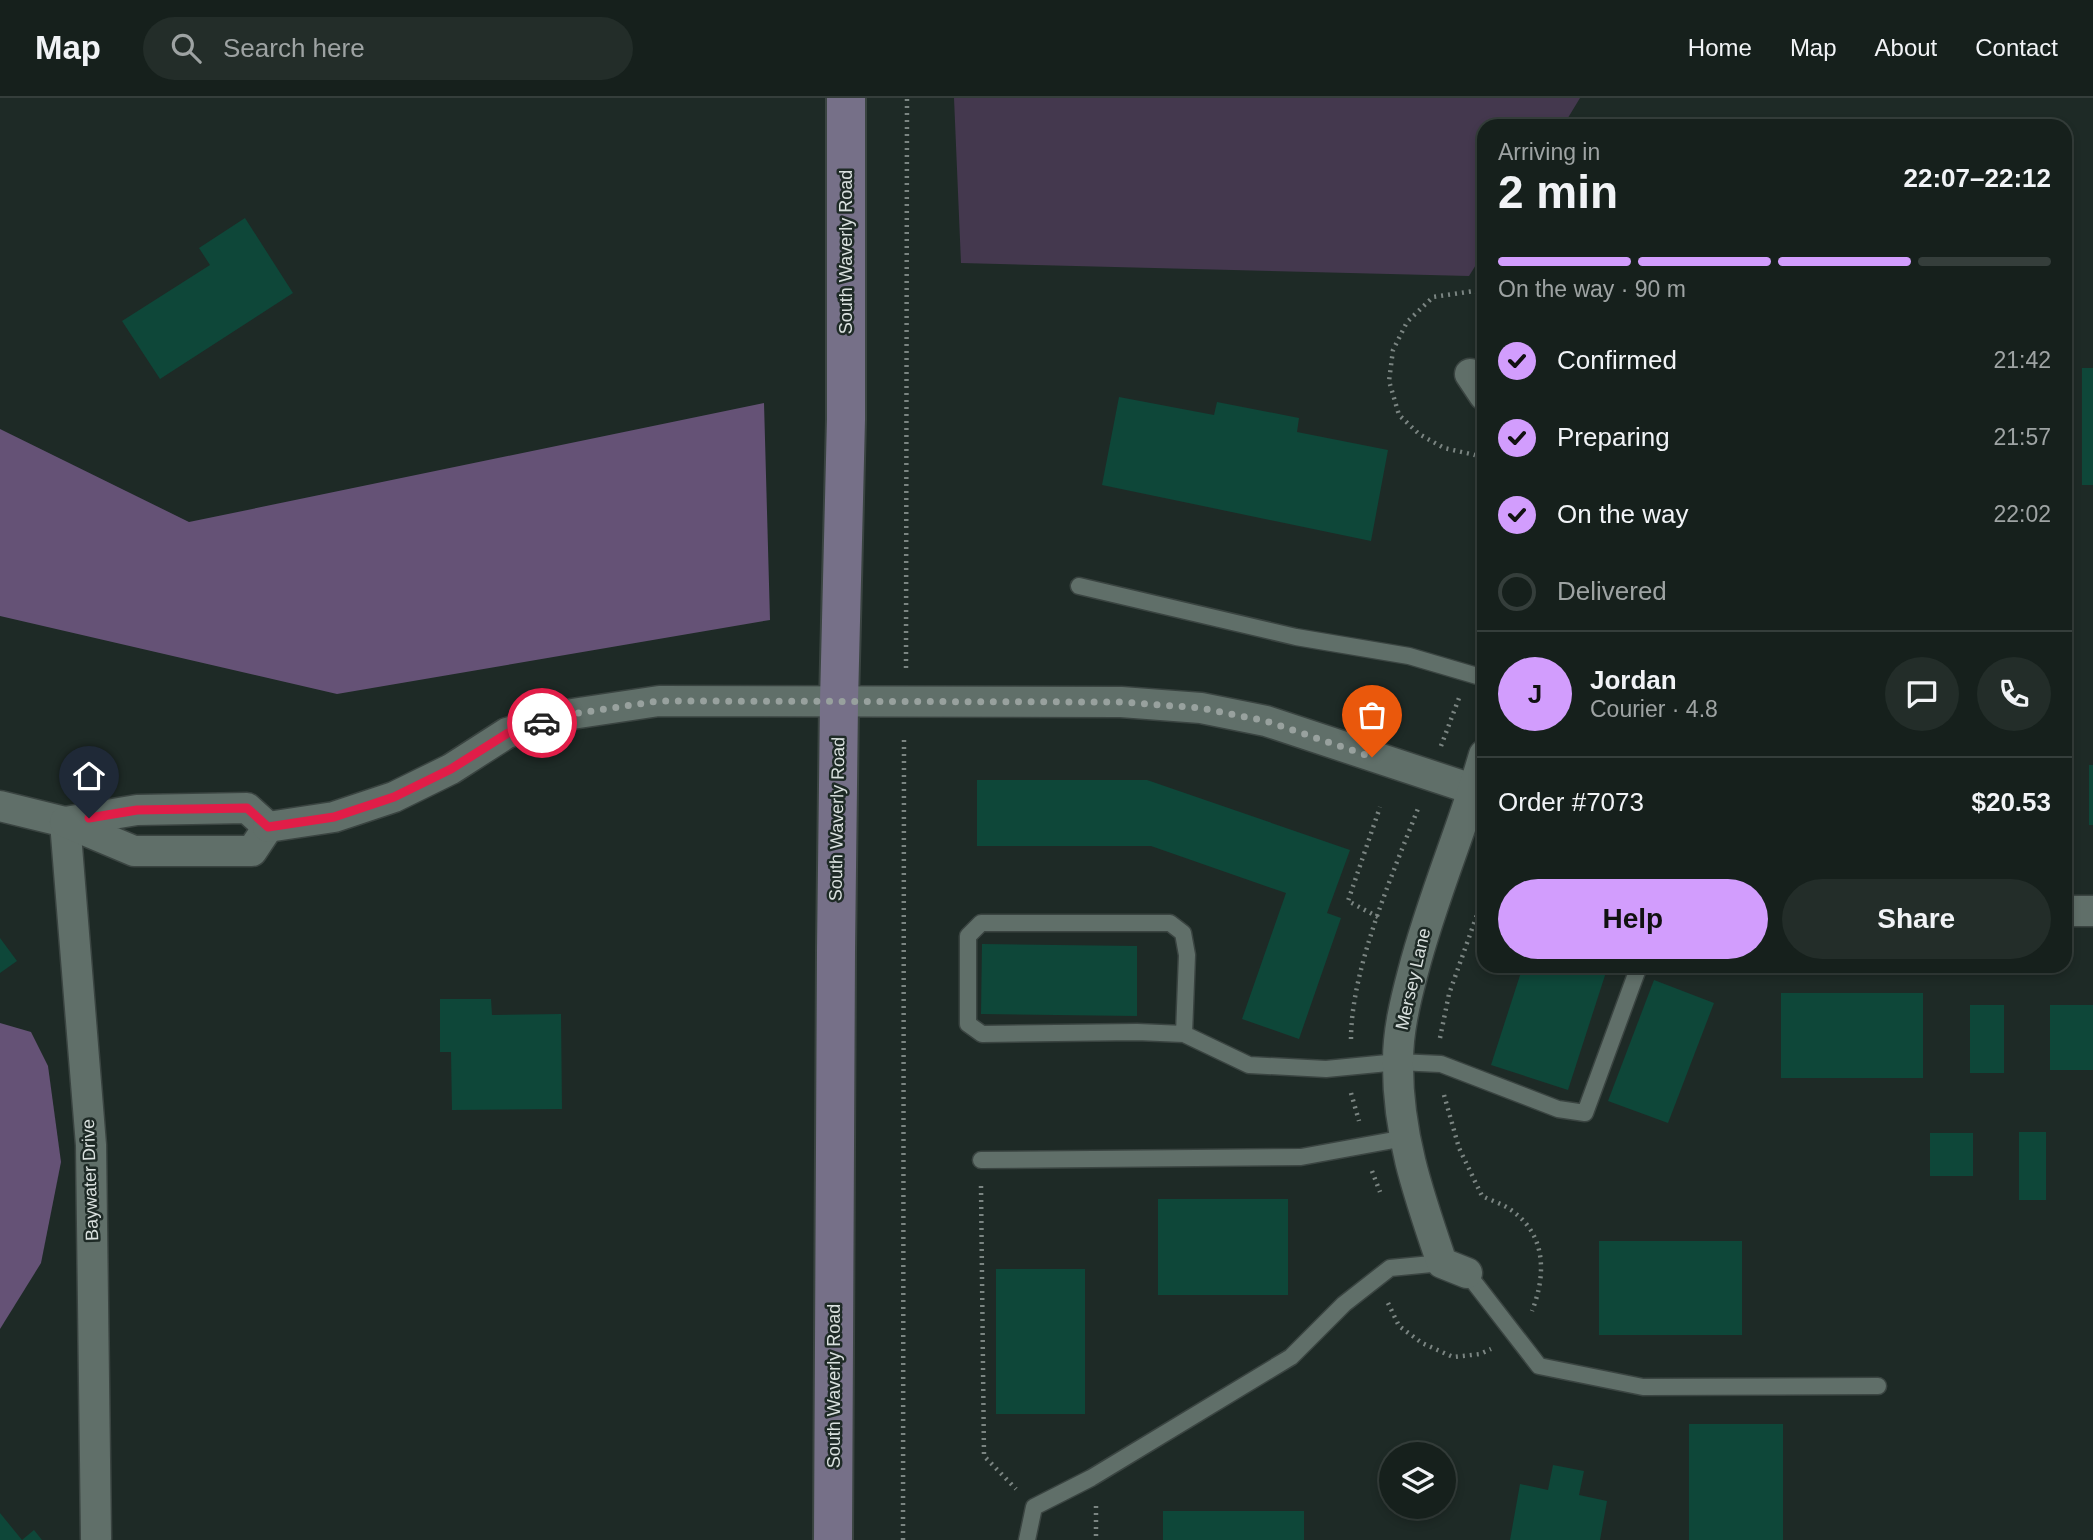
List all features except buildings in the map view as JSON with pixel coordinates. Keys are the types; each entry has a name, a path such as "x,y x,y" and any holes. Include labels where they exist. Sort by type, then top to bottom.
{"main road":[{"name":"South Waverly Road","path":"833,1540 839,702 846,419 846,98"}],"street":[{"path":"0,806 65,822 134,851 252,851 268,827 334,817 394,797 451,769 508,733 572,714 659,701 1121,702 1201,708 1266,721 1477,791"},
{"name":"Mersey Lane","path":"1454,1268 1411,1171 1398,1062 1401,1018 1424,928 1477,797"},
{"path":"65,822 137,810 247,808 268,827"},
{"path":"194,810 196,851"},
{"name":"Baywater Drive","path":"65,822 91,1145 96,1538"},
{"path":"2072,911 2093,911"}],"lane":[{"path":"1079,586 1296,637 1409,656 1476,676"},
{"path":"1184,1034 1187,955 1183,933 1170,923 981,923 968,936 968,1024 982,1034 1184,1034 1249,1065 1326,1069 1398,1062 1441,1064 1558,1109 1585,1113 1636,973"},
{"path":"981,1160 1301,1157 1405,1138"},
{"path":"1027,1540 1034,1507 1091,1478 1291,1357 1344,1304 1390,1268 1454,1268 1539,1366 1643,1387 1878,1386"}],"path":[{"path":"903,1540 908,98"},
{"path":"1477,292 1433,297 1407,322 1393,350 1389,381 1399,415 1419,434 1444,448 1475,455 1477,460"},
{"path":"1414,819 1430,776 1476,676"},
{"path":"1378,917 1348,901 1380,807"},
{"path":"981,1160 984,1456 1034,1507"},
{"path":"1096,1503 1096,1540"}],"shaded area":[{"path":"954,98 1580,98 1567,119 1477,119 1477,263 1469,276 961,263"},
{"path":"764,403 770,620 337,694 0,616 0,429 189,522"},
{"path":"0,1023 31,1032 48,1066 61,1162 41,1263 0,1329"}],"way so far":[{"path":"542,723 572,714 659,701 1121,702 1201,708 1266,721 1372,757"}],"route":[{"path":"89,818 137,810 247,808 268,827 334,817 394,797 451,769 508,733 542,723"}]}
